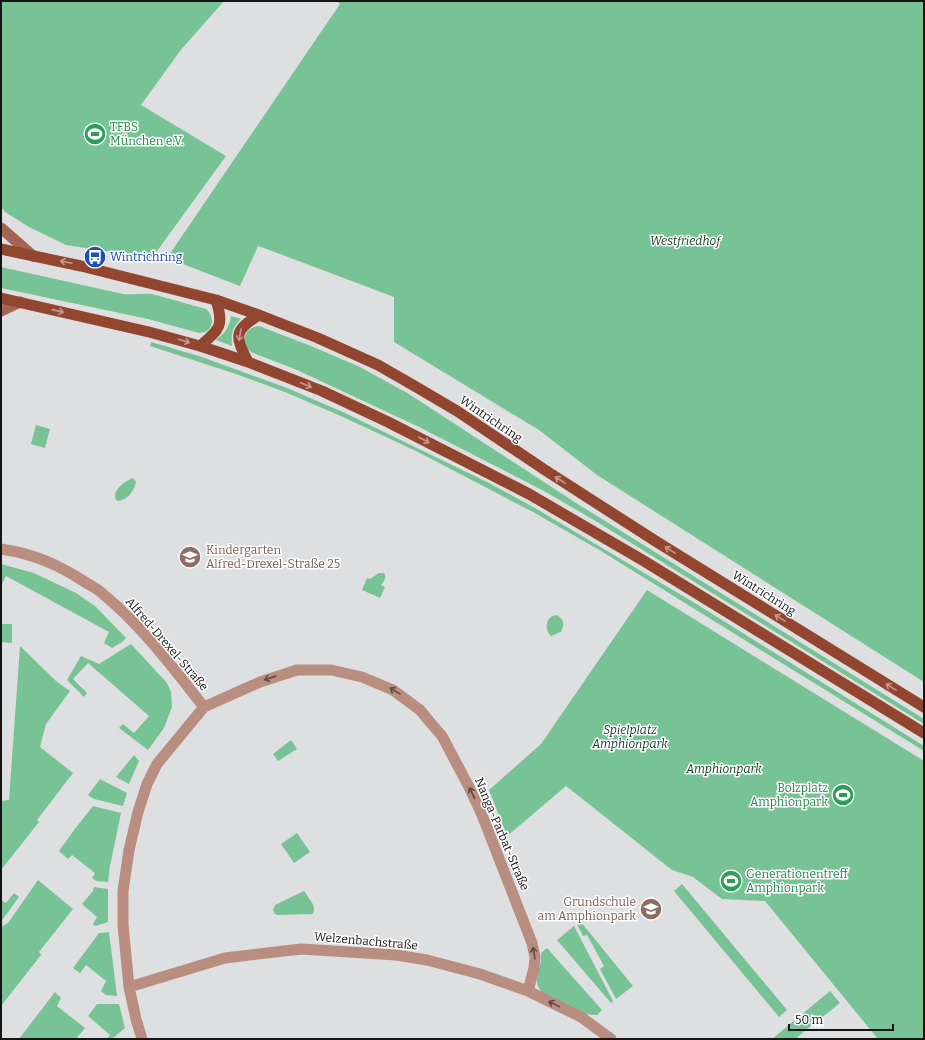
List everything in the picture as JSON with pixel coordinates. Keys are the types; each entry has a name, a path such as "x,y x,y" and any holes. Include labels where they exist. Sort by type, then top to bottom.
{"main road":[{"path":"1,228 33,256"},
{"name":"Wintrichring","path":"1,249 131,278 216,300 325,341 378,365 457,412 657,542 924,707"},
{"path":"1,298 149,332 200,346 248,362 322,391 368,412 529,494 644,561 924,733"},
{"path":"200,346 218,328 220,313 216,300"},
{"path":"1,311 20,302"},
{"path":"248,362 240,346 238,339 239,332 249,321 259,315"}],"street":[{"name":"Alfred-Drexel-Straße","path":"1,549 20,552 44,559 102,592 126,614 204,707"},
{"name":"Nanga-Parbat-Straße","path":"142,1039 129,987 123,925 123,892 129,850 138,812 148,784 157,764 204,707 260,682 297,670 331,670 362,677 394,690 420,710 442,736 482,815 529,935 535,956 534,968 528,991"},
{"name":"Welzenbachstraße","path":"129,987 225,958 301,949 396,955 427,960 480,974 528,991 581,1017 611,1039"}],"green space":[{"name":"TFBS München e.V.","path":"1,1 224,1 180,51 141,105 226,156 152,258 66,245 29,227 5,212 1,207"},
{"name":"Westfriedhof","path":"337,1 924,1 924,682 597,475 539,430 394,342 394,297 258,246 240,286 167,258 340,4"},
{"path":"1,267 123,294 152,294 206,309 210,314 212,324 208,330 199,333 148,319 1,288"},
{"path":"231,316 241,319 233,331 232,346 216,340 226,330"},
{"path":"259,326 358,366 409,394 576,503 924,719 924,724 594,520 544,491 419,427 297,370 251,352 245,344 245,336 254,327"},
{"path":"151,342 199,356 287,388 345,413 489,483 535,508 698,605 924,746 924,751 601,551 533,512 416,451 343,417 285,392 236,374 150,346"},
{"path":"36,425 50,429 45,448 31,444"},
{"path":"133,478 136,482 132,492 121,501 117,501 115,494 119,487"},
{"path":"1,564 34,573 76,593 95,606 126,638 112,648 104,643 109,632 6,576 1,586"},
{"path":"379,573 384,573 385,576 385,579 381,585 385,587 380,598 362,590 367,578 370,579"},
{"name":"Amphionpark","path":"647,590 924,761 924,1039 878,1039 765,901 722,899 693,877 672,870 566,786 507,836 489,790 541,744"},
{"path":"557,615 563,621 563,627 561,632 551,636 547,630 547,622 552,616"},
{"path":"1,624 12,624 12,643 1,642"},
{"path":"131,644 167,683 171,692 172,707 164,728 148,750 119,728 123,724 134,733 149,716 88,663 73,679 87,693 84,697 67,680 81,656 99,664"},
{"path":"20,646 56,681 70,691 46,724 40,747 73,773 37,820 39,822 1,870 1,801 9,800"},
{"path":"291,740 297,749 278,761 273,754"},
{"path":"134,755 139,761 129,784 116,777"},
{"path":"100,779 127,793 123,806 94,799 88,795"},
{"path":"93,806 121,813 108,882 96,881 92,878 95,873 72,855 68,859 59,851"},
{"path":"297,833 310,852 294,863 281,844"},
{"path":"38,880 73,909 39,952 41,955 1,1006 1,927 8,923"},
{"path":"682,884 787,1010 779,1017 674,891"},
{"path":"94,887 108,889 108,922 95,926 93,924 97,917 82,904 93,891"},
{"path":"304,891 313,905 313,914 275,914 273,909 275,905"},
{"path":"14,893 19,897 1,920 1,900 6,903"},
{"path":"580,921 633,986 616,999 600,969 604,966 587,935 583,936 577,924"},
{"path":"574,926 613,1001 611,1003 557,940"},
{"path":"109,932 117,996 106,995 101,991 106,981 86,965 80,973 73,968 99,933"},
{"path":"547,948 602,1010 597,1015 583,1014 544,994 540,989 537,984 537,980 541,953"},
{"path":"830,991 840,1003 795,1039 772,1039"},
{"path":"55,992 61,998 57,1006 85,1028 76,1039 19,1039"},
{"path":"97,1004 119,1004 125,1028 112,1039 107,1039 110,1035 88,1016"}],"place":[{"name":"TFBS München e.V.","path":"95,134"},
{"name":"Wintrichring","path":"95,257"},
{"name":"Kindergarten Alfred-Drexel-Straße 25","path":"190,557"},
{"name":"Bolzplatz Amphionpark","path":"843,795"},
{"name":"Generationentreff Amphionpark","path":"731,881"},
{"name":"Grundschule am Amphionpark","path":"651,909"}],"park label":[{"name":"Spielplatz Amphionpark","path":"630,737"}]}
